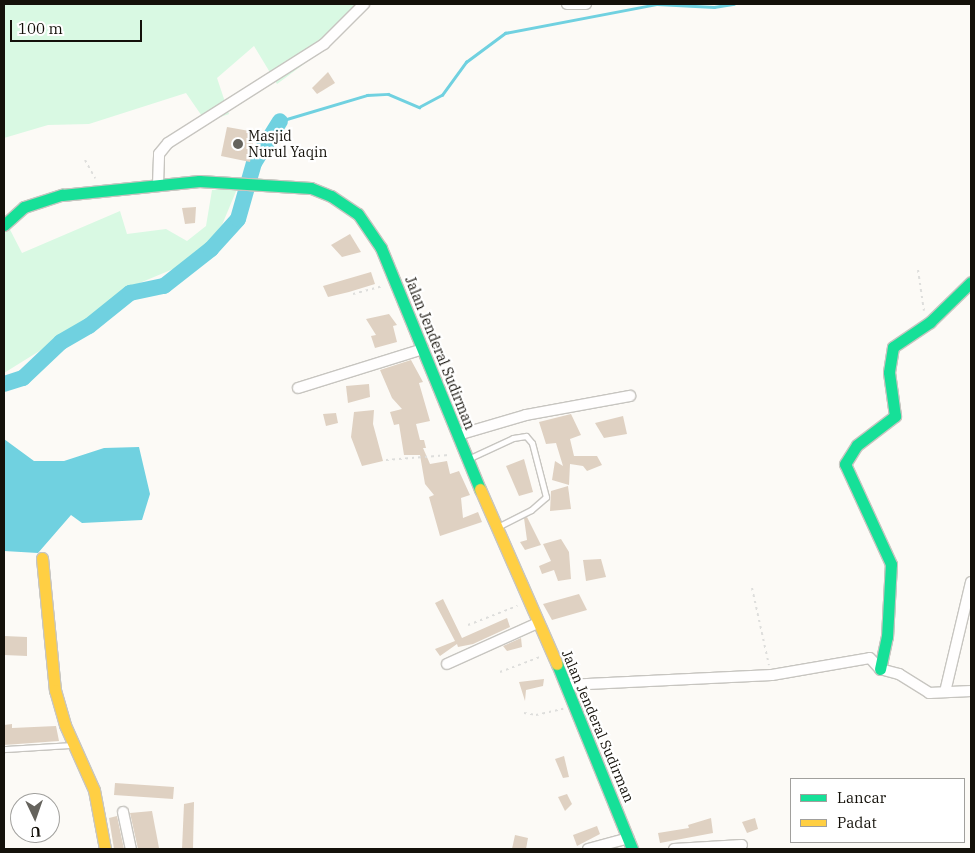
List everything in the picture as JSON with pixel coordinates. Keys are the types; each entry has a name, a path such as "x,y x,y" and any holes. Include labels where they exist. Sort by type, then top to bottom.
{"main road":[{"name":"Jalan Jenderal Sudirman","path":"4,225 24,207 41,200 158,185 258,182 311,188 346,204 370,230 395,285 466,456 499,526 538,623 576,706 630,844"},
{"path":"880,670 888,637 891,564 845,464 857,445 895,416 889,358 893,347 924,326 971,282"},
{"path":"42,558 55,690 74,744 94,790 105,849"}],"street":[{"path":"158,185 159,154 168,142 324,44 364,4"},
{"path":"566,4 586,4"},
{"path":"298,388 422,349"},
{"path":"458,435 526,415 630,396"},
{"path":"944,692 971,582"},
{"path":"448,664 538,623"},
{"path":"567,686 772,675 860,658 870,658 880,670 899,674 919,690 944,692 971,691"},
{"path":"123,812 131,849"},
{"path":"588,849 630,844"},
{"path":"674,849 742,845"}],"lane":[{"path":"466,456 513,438 526,436 532,443 546,497 531,510 499,526"},
{"path":"4,750 74,744"}],"path":[{"path":"85,160 103,191"},
{"path":"918,270 924,326"},
{"path":"354,294 369,288 395,285"},
{"path":"386,460 466,456"},
{"path":"752,588 772,675"},
{"path":"468,625 529,601"},
{"path":"500,672 552,653"},
{"path":"524,713 536,715 576,706"}],"green space":[{"path":"4,4 361,4 304,64 277,84 254,46 217,78 229,114 206,122 186,93 89,124 48,125 4,138"},
{"path":"237,189 222,225 200,251 178,267 130,287 91,319 4,373 4,218 22,253 120,211 127,234 166,229 187,241 206,226 212,190"}],"water":[{"path":"4,439 34,461 64,461 104,448 139,447 150,494 142,520 82,523 71,515 38,553 4,551"}],"building":[{"path":"328,72 335,83 317,94 312,88"},
{"name":"Masjid Nurul Yaqin","path":"227,127 255,132 250,162 221,156"},
{"path":"196,207 195,223 185,224 182,208"},
{"path":"350,234 361,252 342,257 331,245"},
{"path":"371,272 375,284 349,292 328,297 323,286"},
{"path":"389,314 397,325 393,326 397,342 375,348 371,336 376,335 366,319"},
{"path":"411,360 423,382 419,383 430,421 416,424 420,440 424,440 426,448 423,448 430,464 447,461 450,474 459,471 470,495 461,498 463,518 478,512 482,522 440,536 429,497 434,495 425,484 420,455 404,455 399,424 394,425 390,412 402,409 392,398 380,370"},
{"path":"369,384 370,397 348,403 346,386"},
{"path":"374,410 373,424 383,461 362,466 351,437 354,412"},
{"path":"336,413 338,423 326,426 323,414"},
{"path":"571,414 581,435 570,439 574,456 597,456 602,465 587,471 583,466 570,464 569,485 552,480 555,461 563,466 556,443 546,444 539,422"},
{"path":"623,416 627,434 604,438 595,423"},
{"path":"524,459 533,492 519,496 506,466"},
{"path":"568,486 571,509 550,511 551,491"},
{"path":"527,517 541,545 525,550 520,542 527,540 524,518"},
{"path":"561,539 569,552 571,579 558,581 554,570 542,574 539,566 551,561 543,544"},
{"path":"601,559 606,577 586,581 583,560"},
{"path":"579,594 587,610 552,620 543,604"},
{"path":"443,599 462,638 507,618 510,627 473,644 458,647 457,644 440,656 435,649 455,641 435,603"},
{"path":"4,636 27,637 27,656 4,655"},
{"path":"521,638 522,647 507,651 503,646"},
{"path":"544,679 543,686 526,690 525,701 519,682"},
{"path":"12,724 12,728 56,726 59,741 4,745 4,725"},
{"path":"564,756 569,777 563,778 555,759"},
{"path":"115,783 174,787 173,799 114,795"},
{"path":"567,794 572,804 565,811 558,797"},
{"path":"194,802 193,849 182,849 184,804"},
{"path":"152,811 159,848 138,849 130,813"},
{"path":"117,816 124,849 114,849 109,818"},
{"path":"711,818 713,833 660,843 658,833 689,828 688,825"},
{"path":"755,818 758,829 747,833 742,822"},
{"path":"597,826 600,834 577,846 573,835"},
{"path":"515,835 528,838 526,849 512,849"}],"waterway":[{"path":"280,121 367,95 388,94 419,107 442,95 466,62 505,33 657,4 714,7 734,4"},
{"path":"4,384 23,378 61,342 89,326 130,293 164,286 211,249 238,219 254,163 280,121"}],"traffic: fast":[{"path":"4,225 24,207 62,195 199,181 311,188 331,196 358,214 381,248 480,489"},
{"path":"880,669 887,637 891,564 845,464 857,445 895,416 889,372 893,347 930,322 971,282"},
{"path":"557,664 632,849"}],"traffic: slow":[{"path":"480,489 557,664"},
{"path":"42,558 55,690 65,725 94,790 105,849"}],"place":[{"name":"Masjid Nurul Yaqin","path":"238,144"}]}
